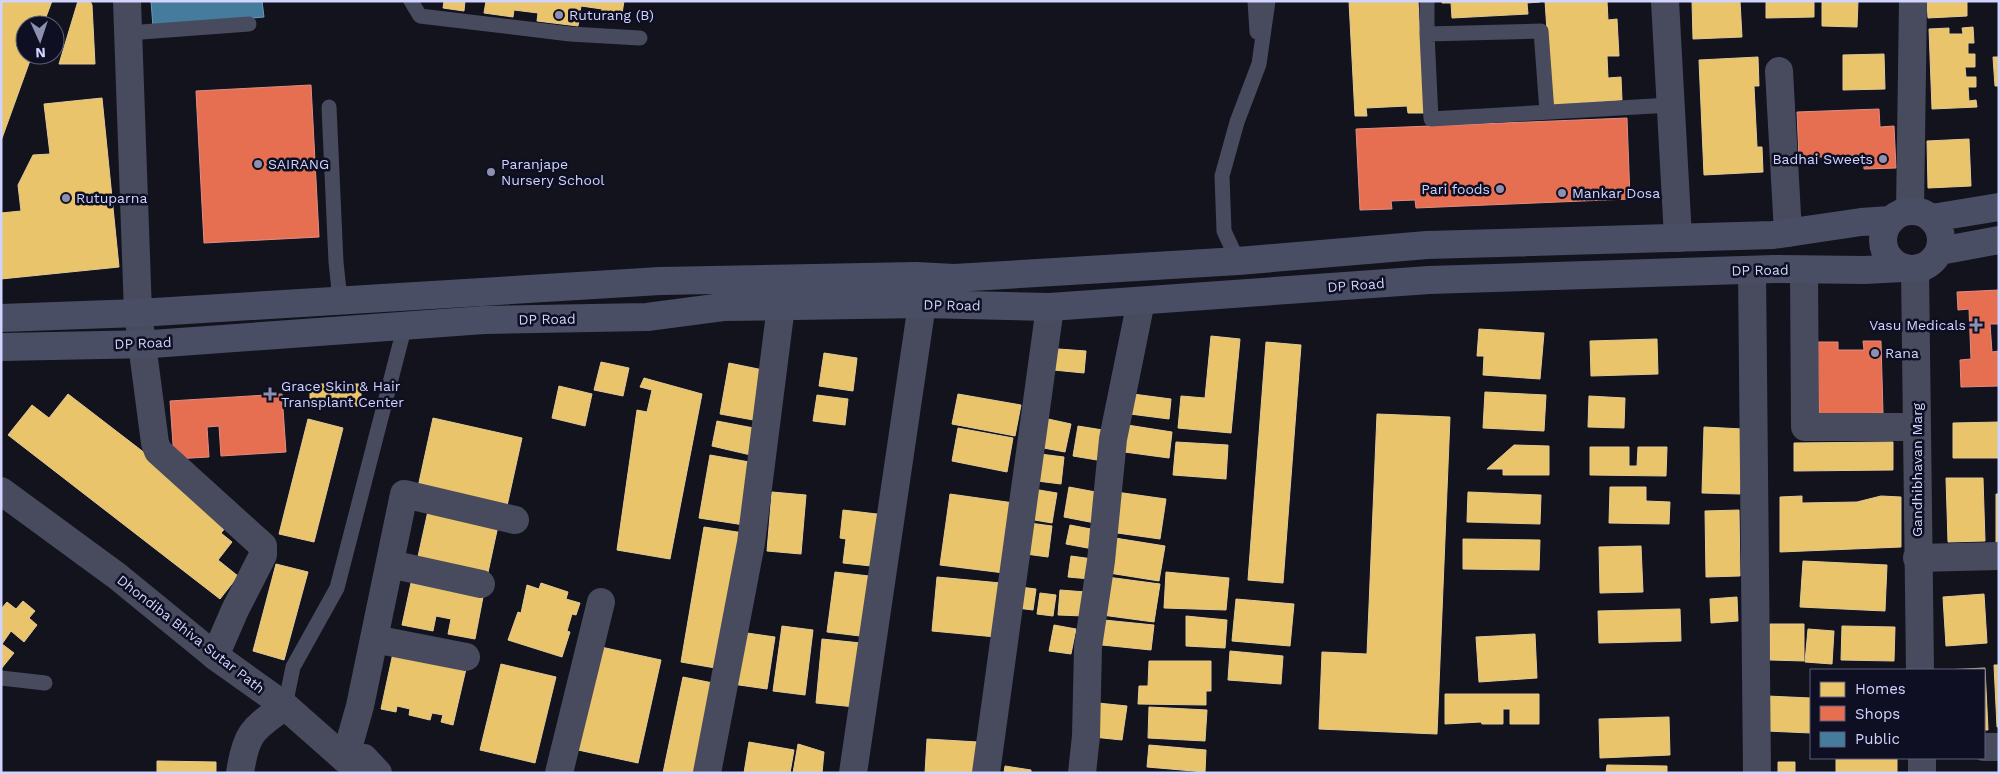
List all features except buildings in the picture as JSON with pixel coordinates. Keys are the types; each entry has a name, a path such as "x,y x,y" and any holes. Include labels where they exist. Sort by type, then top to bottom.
{"main road":[{"name":"DP Road","path":"1,318 138,313 660,281 791,280 916,276 954,278 1238,261 1427,245 1788,233 1861,222 1999,207"},
{"path":"1910,216 1939,227 1942,238 1940,251 1934,260 1926,266 1909,269 1892,262 1886,254 1882,242 1883,232 1910,216"},
{"path":"1940,251 1999,240"},
{"name":"DP Road","path":"1,347 142,344 484,320 647,317 723,307 922,304 1050,307 1429,280 1752,270 1909,269"}],"street":[{"path":"127,1 138,313 155,443 158,451 263,546 263,554 215,656"},
{"path":"1665,1 1678,238"},
{"path":"1910,216 1913,1"},
{"path":"1779,71 1788,233"},
{"name":"Gandhibhavan Marg","path":"1909,269 1916,427 1920,669"},
{"path":"1752,270 1757,773"},
{"path":"1804,270 1805,427 1916,427"},
{"path":"1082,773 1086,736 1088,647 1101,561 1114,439 1141,301"},
{"path":"853,773 922,304"},
{"path":"707,773 751,543 781,306"},
{"path":"986,773 1050,307"},
{"name":"Dhondiba Bhiva Sutar Path","path":"1,491 117,576 215,656 285,706 363,766"},
{"path":"363,766 360,706 404,494 515,520"},
{"path":"1917,558 1999,556"},
{"path":"390,564 481,584"},
{"path":"559,773 601,602"},
{"path":"374,639 466,657"},
{"path":"240,773 243,750 254,728 285,706"},
{"path":"1985,747 1999,747"},
{"path":"1922,759 1922,773"}],"lane":[{"path":"411,1 420,16 570,34 640,38"},
{"path":"1255,1 1259,64"},
{"path":"1238,261 1224,231 1222,176 1237,122 1259,64 1268,1"},
{"path":"1427,1 1430,119 1670,105"},
{"path":"128,33 249,24"},
{"path":"1427,34 1541,31 1547,112"},
{"path":"329,107 336,262 340,300"},
{"path":"285,706 293,667 337,588 405,326"},
{"path":"1,678 45,683"}],"place":[{"name":"Ruturang (B)","path":"559,15"},
{"name":"Badhai Sweets","path":"1883,159"},
{"name":"SAIRANG","path":"258,164"},
{"name":"Paranjape Nursery School","path":"491,172"},
{"name":"Pari foods","path":"1500,189"},
{"name":"Mankar Dosa","path":"1562,193"},
{"name":"Rutuparna","path":"66,198"},
{"name":"Vasu Medicals","path":"1976,325"},
{"name":"Rana","path":"1875,353"},
{"name":"Grace Skin & Hair Transplant Center","path":"270,394"}]}
